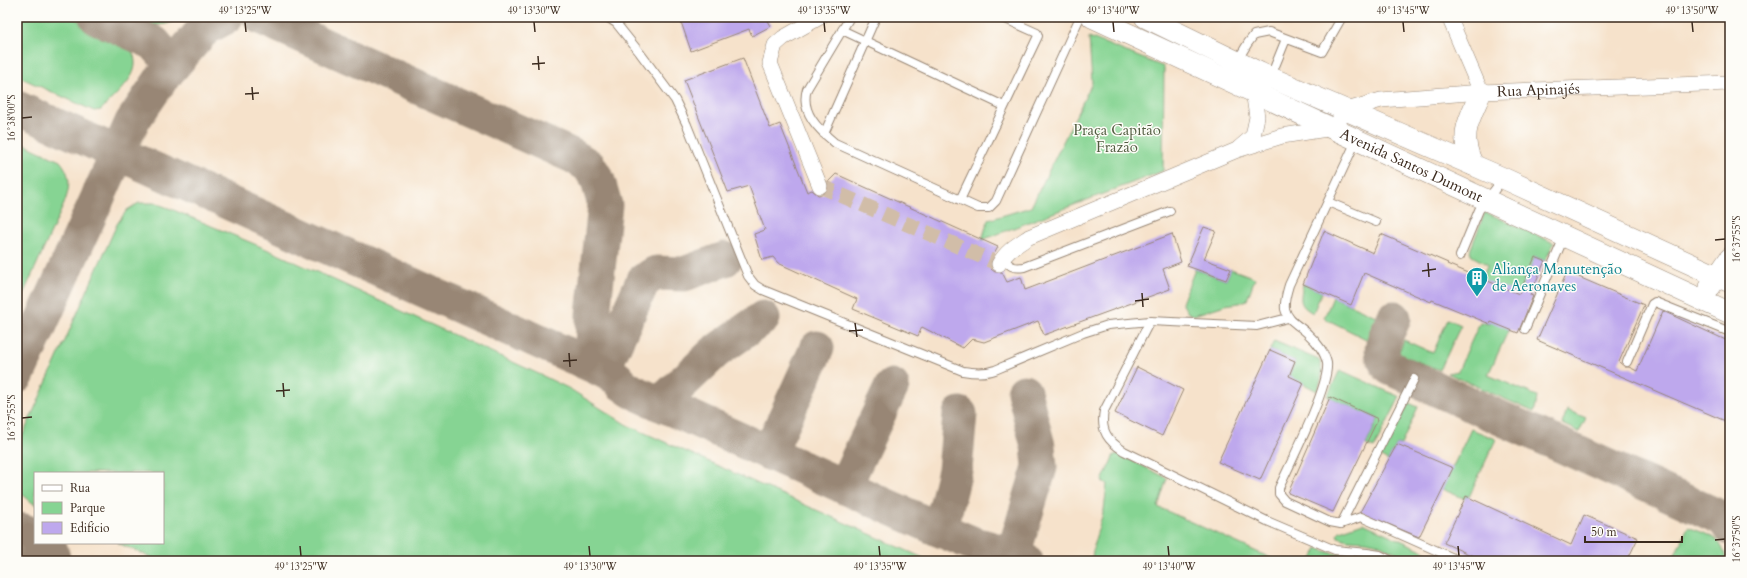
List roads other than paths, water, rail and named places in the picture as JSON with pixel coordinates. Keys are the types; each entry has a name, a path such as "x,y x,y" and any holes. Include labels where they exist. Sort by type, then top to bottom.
{"main road":[{"name":"Avenida Santos Dumont","path":"1092,17 1261,80 1347,110 1503,178 1723,279"},
{"name":"Avenida Santos Dumont","path":"1157,19 1237,61 1261,80 1333,128 1730,313"},
{"path":"1473,165 1468,155 1465,138 1468,121 1481,92"},
{"path":"1701,300 1723,279 1730,258"}],"street":[{"path":"820,17 783,38 776,46 770,62 820,186"},
{"path":"1449,17 1481,92"},
{"path":"1237,150 1253,136 1257,117 1261,80"},
{"name":"Rua Apinajés","path":"1347,110 1381,100 1481,92 1730,83"},
{"path":"1001,260 1029,237 1237,150 1282,136 1333,128 1347,110"}],"lane":[{"path":"607,17 616,23 675,100 687,125 748,276 754,285 763,290 963,371 985,373 1083,333 1108,326 1150,321 1257,326 1288,318"},
{"path":"850,17 811,80 805,97 805,105 810,116 824,134 835,143 978,208 989,208 996,201 1080,17"},
{"path":"824,134 876,17"},
{"path":"960,200 1038,34 1001,17"},
{"path":"1237,61 1254,35 1269,32 1322,52 1342,17"},
{"path":"842,30 1004,106"},
{"path":"1261,80 1286,38"},
{"path":"1357,140 1289,285 1285,308 1288,318 1309,334 1319,346 1324,355 1327,368 1324,387 1279,488 1279,494 1285,501 1321,519 1341,524 1361,517 1460,561"},
{"path":"1460,256 1479,210 1503,178"},
{"path":"1328,202 1376,222"},
{"path":"1001,260 1016,268 1024,267 1170,211"},
{"path":"1525,329 1564,236"},
{"path":"1627,362 1652,304 1656,302 1730,332"},
{"path":"1150,321 1104,411 1102,420 1111,443 1124,451 1267,522 1335,550 1367,553 1392,561"},
{"path":"1341,524 1414,379"}],"tunnel":[{"path":"820,186 999,264"}],"place":[{"name":"Aliança Manutenção de Aeronaves","path":"1477,298"}],"park label":[{"name":"Praça Capitão Frazão","path":"1117,138"}]}
